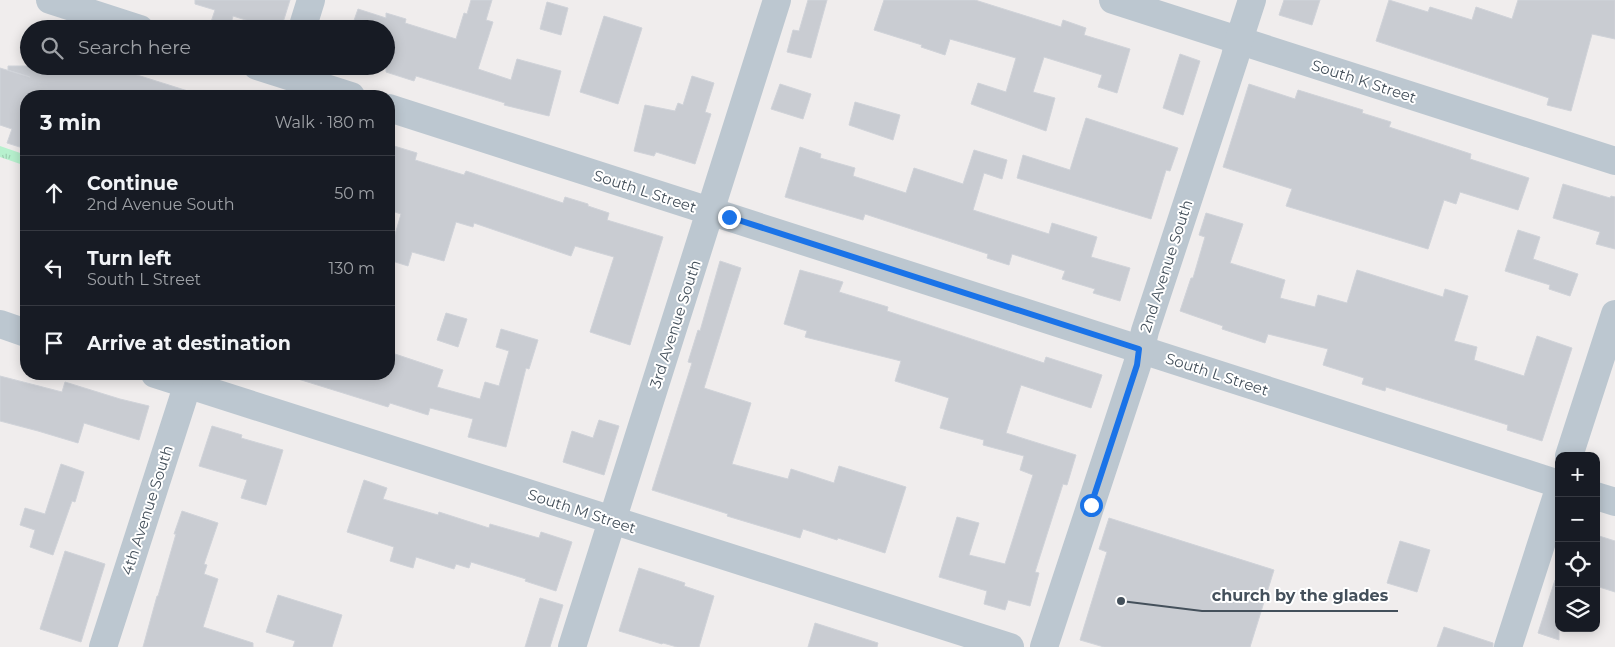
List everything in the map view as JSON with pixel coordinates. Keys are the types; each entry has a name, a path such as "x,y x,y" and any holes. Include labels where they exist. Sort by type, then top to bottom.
{"street":[{"path":"50,0 112,20"},
{"path":"305,20 311,0"},
{"name":"3rd Avenue South","path":"572,647 778,0"},
{"name":"South K Street","path":"1113,0 1615,161"},
{"name":"2nd Avenue South","path":"1044,647 1134,374 1139,349 1252,0"},
{"path":"285,79 328,90"},
{"name":"South L Street","path":"395,110 1555,483"},
{"path":"1570,452 1615,314"},
{"path":"0,324 20,330"},
{"name":"4th Avenue South","path":"103,647 189,380"},
{"name":"South M Street","path":"192,380 612,520 1010,647"},
{"path":"1508,647 1556,497"},
{"path":"1599,497 1615,502"}],"green space":[{"path":"0,146 20,153 20,164 0,157"}],"building":[{"path":"195,0 290,0 284,20 246,20 233,16 232,20 212,20 215,10 195,4"},
{"path":"471,0 492,0 486,20 493,22 478,69 511,80 517,59 561,71 549,116 504,105 505,103 416,76 414,81 395,75 395,20 354,20 358,9 386,18 386,13 406,19 405,23 456,39 464,13 467,14"},
{"path":"808,0 827,0 811,58 787,52 793,30 799,31"},
{"path":"884,0 975,0 1061,27 1063,20 1086,28 1084,35 1130,49 1117,93 1098,87 1102,75 1044,57 1033,92 1055,98 1046,131 971,104 978,83 1006,92 1016,58 950,39 945,55 921,47 922,45 874,30"},
{"path":"1284,0 1320,0 1312,25 1279,15"},
{"path":"1389,0 1428,12 1430,7 1472,20 1476,7 1512,19 1518,0 1615,0 1615,39 1592,34 1571,111 1547,105 1549,98 1376,41"},
{"path":"547,2 568,8 561,35 540,29"},
{"path":"604,16 642,28 618,104 580,92"},
{"path":"1180,54 1200,61 1183,115 1163,108"},
{"path":"8,66 20,66 20,74 8,70"},
{"path":"0,68 30,77 24,75 137,75 185,90 20,90 20,147 7,143 12,129 0,125"},
{"path":"692,76 714,83 705,112 711,114 695,164 656,152 654,156 634,151 645,105 675,111 678,103 683,105"},
{"path":"780,84 811,94 803,119 771,109"},
{"path":"1249,84 1295,99 1298,90 1363,110 1362,113 1391,122 1389,127 1471,154 1470,159 1529,178 1518,210 1460,192 1456,204 1444,200 1428,249 1286,206 1292,189 1223,167"},
{"path":"855,102 900,115 893,140 849,125"},
{"path":"1086,118 1178,148 1170,171 1166,170 1151,219 1017,178 1023,155 1070,170"},
{"path":"395,146 417,153 415,160 464,175 466,171 563,203 565,197 588,204 588,206 609,213 607,220 663,237 630,345 590,332 614,257 575,246 571,256 474,223 473,227 456,222 444,261 412,252 408,266 395,262 395,234 401,214 395,212"},
{"path":"800,147 821,154 820,158 855,168 853,176 906,193 914,168 963,184 974,150 1007,160 1002,179 984,173 973,210 1049,234 1052,223 1097,237 1091,257 1130,268 1120,301 1093,293 1095,289 1062,279 1065,271 1012,254 1009,265 987,258 988,254 865,214 863,220 785,197"},
{"path":"1563,184 1610,198 1611,196 1615,197 1615,249 1596,244 1600,232 1553,218"},
{"path":"1206,213 1243,224 1230,263 1285,280 1280,298 1315,307 1318,295 1347,303 1357,270 1443,297 1445,289 1468,296 1454,341 1477,347 1474,360 1524,376 1537,336 1572,348 1542,441 1507,430 1508,425 1386,387 1385,391 1362,384 1364,378 1323,365 1328,349 1268,334 1265,343 1222,329 1223,326 1180,311 1191,278 1193,278 1205,237 1199,235"},
{"path":"1518,230 1540,237 1533,259 1578,274 1570,296 1549,289 1550,285 1505,271"},
{"path":"720,261 741,268 704,388 751,403 732,464 788,479 791,469 834,483 839,466 906,487 885,553 803,529 800,538 727,516 728,514 652,490 692,363 688,362 698,330 700,331"},
{"path":"800,270 843,282 839,292 888,307 887,311 1044,363 1046,357 1102,375 1091,408 1021,385 1006,433 1076,455 1067,485 1063,484 1035,572 1039,573 1030,606 1008,600 1005,610 984,604 987,591 939,577 957,517 979,523 969,555 1005,564 1033,475 1020,470 1024,456 983,445 984,440 940,428 949,398 895,381 901,361 805,337 807,331 784,324"},
{"path":"446,313 467,319 458,347 437,340"},
{"path":"501,329 538,340 529,369 526,368 506,447 468,437 473,419 430,408 428,415 390,403 388,407 301,380 395,380 395,354 443,370 437,387 480,399 485,382 499,386 509,351 496,347"},
{"path":"0,376 62,392 65,382 149,406 139,440 84,423 78,443 0,421"},
{"path":"599,420 619,426 604,475 563,462 572,431 593,438"},
{"path":"212,426 242,435 241,438 283,450 266,505 241,498 247,480 199,466"},
{"path":"61,464 84,472 75,502 72,501 53,555 30,547 35,530 20,525 25,508 45,514"},
{"path":"364,480 387,488 383,499 438,515 439,512 489,528 490,524 539,538 541,532 572,542 556,591 525,581 526,579 471,562 469,568 456,564 454,569 416,557 413,568 390,561 394,547 347,532"},
{"path":"182,511 218,523 204,564 207,565 204,574 218,579 203,627 253,643 253,647 143,647"},
{"path":"1109,518 1274,570 1250,647 1104,647 1080,640 1107,552 1099,549"},
{"path":"1600,536 1615,541 1615,592 1600,587"},
{"path":"1400,541 1430,550 1417,592 1387,583"},
{"path":"65,551 105,564 81,642 40,629"},
{"path":"639,568 685,583 684,586 714,596 699,647 677,647 662,644 619,631"},
{"path":"1555,580 1555,632 1559,632 1559,640 1538,633"},
{"path":"278,595 342,615 332,647 293,647 295,641 266,632"},
{"path":"540,598 563,605 550,647 525,647"},
{"path":"815,623 878,643 877,647 808,647"},
{"path":"1444,627 1493,643 1493,647 1437,647"}],"place":[{"name":"church by the glades","path":"1121,601"}],"route":[{"path":"729,217 1139,349 1137,365 1091,505"}]}
